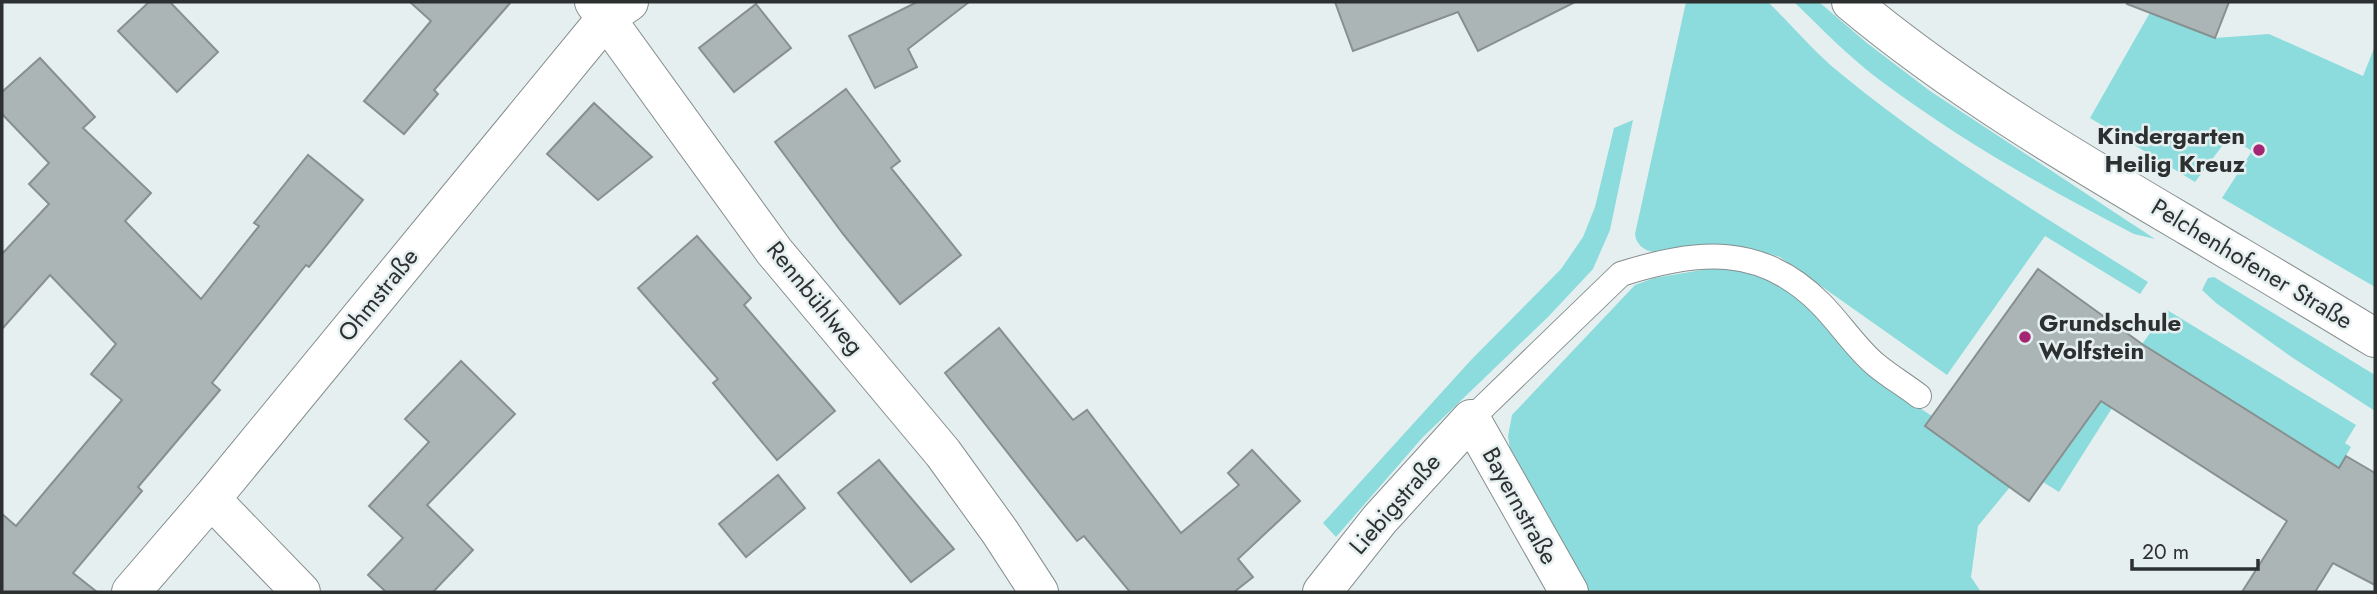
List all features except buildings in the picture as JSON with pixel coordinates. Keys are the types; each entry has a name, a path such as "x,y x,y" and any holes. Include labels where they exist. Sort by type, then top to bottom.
{"street":[{"name":"Pelchenhofener Straße","path":"1851,2 1952,80 2013,120 2375,338"},
{"name":"Ohmstraße","path":"131,592 211,499 610,7"},
{"name":"Rennbühlweg","path":"610,7 774,251 943,453 1039,592"},
{"name":"Liebigstraße","path":"1322,592 1380,519 1471,419"},
{"name":"Bayernstraße","path":"1471,419 1569,592"},
{"path":"211,499 301,592"}],"lane":[{"path":"1471,419 1621,274 1689,257 1739,258 1770,266 1790,278 1821,304 1876,365 1919,396"}],"shaded area":[{"path":"1686,2 1768,2 1830,65 1914,130 2148,282 2140,294 2045,236 1947,375 1780,257 1744,247 1716,245 1654,252 1644,249 1635,234"},
{"path":"1794,2 1819,2 1930,91 2155,239 2134,234 2068,199 1939,122 1866,69"},
{"name":"Kindergarten Heilig Kreuz","path":"2156,2 2190,2 2181,25 2215,38 2269,34 2363,76 2375,46 2375,287 2222,198 2252,151 2229,137 2195,182 2090,118"},
{"path":"1633,120 1610,230 1593,269 1548,317 1423,437 1336,537 1323,523 1471,360 1561,269 1583,237 1595,207 1614,128"},
{"path":"1720,267 1753,271 1799,295 1874,378 1932,416 1925,426 2010,487 1978,526 1971,577 1981,592 1587,592 1511,456 1508,436 1512,415 1635,285 1654,278"},
{"path":"2214,277 2375,375 2375,411 2293,358 2216,303 2202,290 2208,278"},
{"path":"2167,310 2356,425 2345,443 2351,447 2339,468 2142,344"},
{"path":"2101,401 2112,408 2059,492 2043,482"}],"place":[{"name":"Kindergarten Heilig Kreuz","path":"2259,150"},
{"name":"Grundschule Wolfstein","path":"2025,337"}]}
